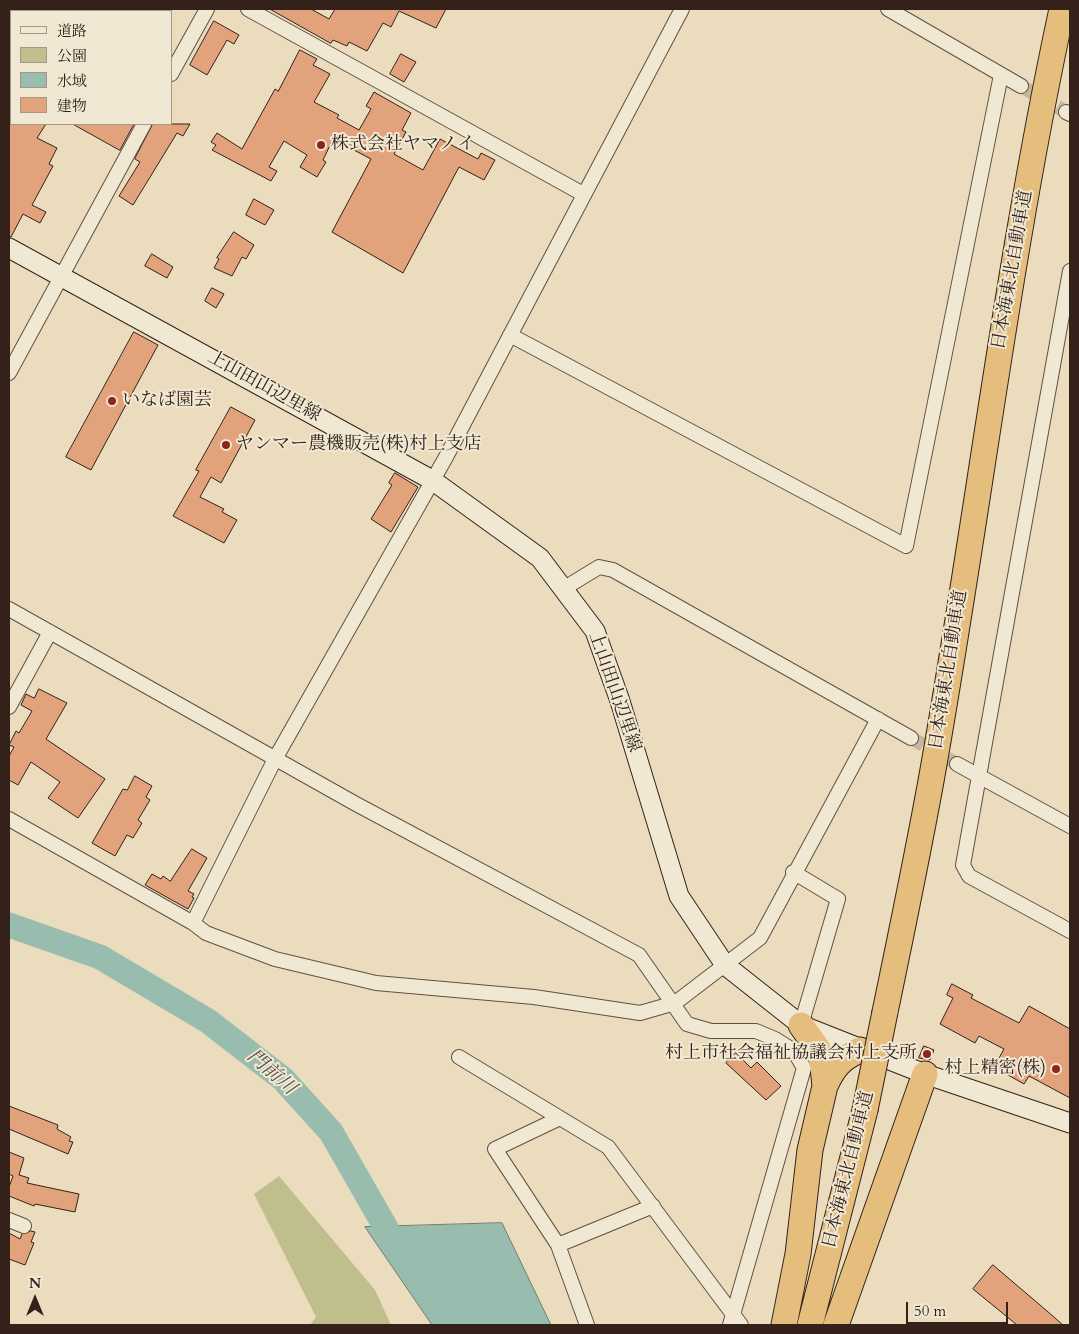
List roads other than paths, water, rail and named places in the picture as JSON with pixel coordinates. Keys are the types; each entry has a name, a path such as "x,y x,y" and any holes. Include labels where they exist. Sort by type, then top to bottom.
{"highway":[{"name":"日本海東北自動車道","path":"810,1325 865,1110 931,782 1038,116 1062,9"},
{"path":"802,1026 818,1050 823,1067 825,1086"},
{"path":"784,1325 798,1254 810,1150 825,1086 834,1068 846,1055 860,1050"},
{"path":"836,1325 925,1074"}],"main road":[{"name":"上山田山辺里線","path":"9,248 432,480 540,558 595,631 620,701 680,896 725,965 802,1026 925,1074 1070,1123"}],"street":[{"path":"172,72 207,9"},
{"path":"248,9 583,194"},
{"path":"193,923 275,759 432,480 682,9"},
{"path":"888,9 1021,86"},
{"path":"510,334 906,546 1001,74"},
{"path":"9,373 143,125"},
{"path":"1070,272 963,865 969,876 1070,930"},
{"path":"563,589 599,567 613,570 911,738"},
{"path":"9,609 275,759 640,955 675,1003 687,1024 711,1031 756,1031 775,1039 794,1051 804,1068 735,1322"},
{"path":"9,707 50,632"},
{"path":"9,819 193,923 206,933 275,959 376,983 534,997 640,1012 675,1003 760,938 793,872 878,719"},
{"path":"957,764 1070,826"},
{"path":"793,872 838,899 802,1026"},
{"path":"459,1057 608,1147 653,1206 735,1322"},
{"path":"560,1118 495,1149 558,1245 588,1325"},
{"path":"558,1245 653,1206"},
{"path":"9,1220 24,1226"}],"water":[{"path":"502,1223 551,1325 432,1325 365,1227"}],"waterway":[{"name":"門前川","path":"9,925 100,957 208,1021 283,1079 331,1132 402,1256"}],"tunnel":[{"path":"1021,86 1066,112"},
{"path":"911,738 957,764"}],"place":[{"name":"株式会社ヤマノイ","path":"321,145"},
{"name":"いなば園芸","path":"112,401"},
{"name":"ヤンマー農機販売(株)村上支店","path":"226,445"},
{"name":"村上市社会福祉協議会村上支所","path":"927,1054"},
{"name":"村上精密(株)","path":"1056,1069"}]}
